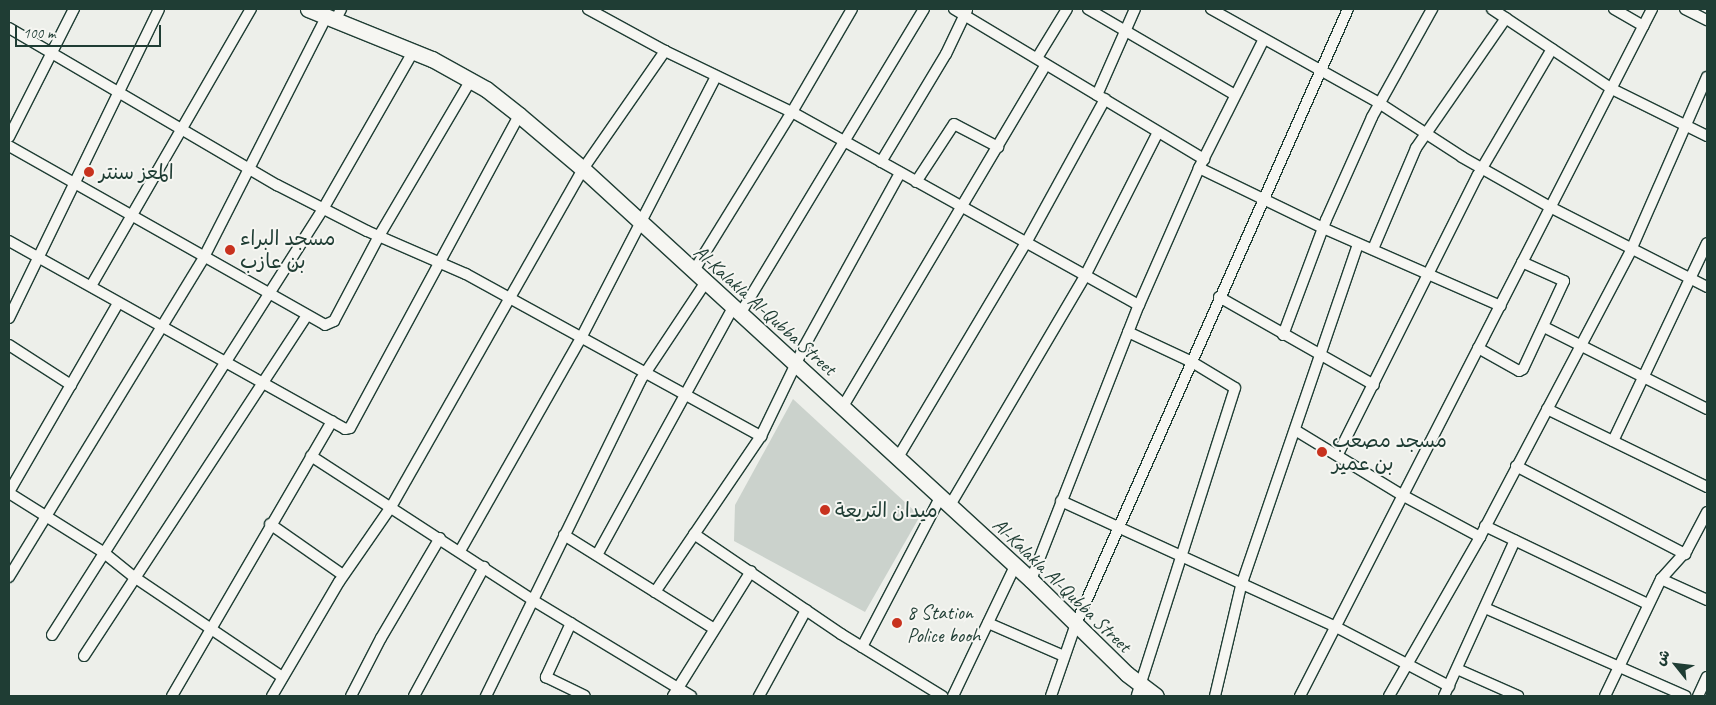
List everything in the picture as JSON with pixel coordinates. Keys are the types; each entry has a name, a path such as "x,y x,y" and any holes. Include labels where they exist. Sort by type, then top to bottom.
{"street":[{"path":"9,137 74,9"},
{"path":"9,318 159,9"},
{"path":"91,286 251,9"},
{"name":"Al-Kalakla Al-Qubba Street","path":"308,9 335,14 414,50 471,80 519,115 583,169 897,460 1031,580 1076,624 1139,691 1156,696"},
{"path":"588,9 716,77 792,112 962,208 1027,241 1139,304"},
{"path":"693,272 792,112 852,9"},
{"path":"597,555 684,394 844,141 924,9"},
{"path":"954,9 966,12 1046,65 1158,132 1201,163 1263,198 1358,244 1430,273 1501,306"},
{"path":"1037,58 1067,9"},
{"path":"1088,9 1235,95"},
{"path":"897,460 1027,241 1101,97 1135,9"},
{"path":"1211,9 1379,103 1482,168 1550,207 1707,288"},
{"path":"1051,696 1076,624 1348,9"},
{"path":"1283,335 1323,228 1379,103 1432,9"},
{"path":"1492,9 1612,88 1707,136"},
{"path":"1614,9 1644,26"},
{"path":"1300,696 1334,626 1501,306 1652,9"},
{"path":"1685,9 1707,20"},
{"path":"881,162 946,54 966,12"},
{"path":"9,577 160,326 204,257 335,14"},
{"path":"1373,249 1412,156 1506,18"},
{"path":"9,28 250,170 379,236 439,261 761,436"},
{"path":"1031,580 1139,304 1201,163 1264,39"},
{"path":"1338,454 1482,168 1552,49"},
{"path":"52,635 103,552 323,209 414,50"},
{"path":"272,696 343,576 391,507 583,169 665,51"},
{"path":"842,408 1046,65"},
{"path":"460,550 581,338 716,77"},
{"path":"1389,696 1480,537 1631,250 1707,77"},
{"path":"9,146 268,294 326,325 334,321 379,236 471,80"},
{"path":"9,241 262,383 332,421 350,428 519,115"},
{"path":"916,182 954,124 998,147"},
{"path":"862,647 945,502 1086,274 1158,132"},
{"path":"655,592 761,436 795,364 900,173"},
{"path":"1613,441 1707,243"},
{"path":"1215,696 1241,586 1358,244"},
{"path":"1478,348 1522,371 1564,281 1522,262"},
{"path":"486,696 532,598 644,373 705,283"},
{"path":"1219,297 1374,385"},
{"path":"118,303 9,493 103,552 134,577 282,677"},
{"path":"84,656 307,315"},
{"path":"1544,327 1707,409"},
{"path":"1128,332 1192,362 1235,388 1180,554 1139,691"},
{"path":"9,345 71,385"},
{"path":"1547,409 1707,487"},
{"path":"172,696 270,524 332,421"},
{"path":"1295,430 1338,454 1402,495 1480,537"},
{"path":"311,456 460,550 675,693 691,696"},
{"path":"1516,466 1685,554"},
{"path":"1061,501 1180,554 1241,586 1334,626 1449,686"},
{"path":"1605,696 1661,579 1685,554 1707,512"},
{"path":"270,524 343,576"},
{"path":"1485,526 1648,604"},
{"path":"694,534 862,647 942,696"},
{"path":"564,535 713,628"},
{"path":"351,696 381,638 440,538"},
{"path":"1444,696 1515,540"},
{"path":"953,696 1015,566"},
{"path":"414,696 484,567"},
{"path":"675,693 713,628 751,571"},
{"path":"1661,579 1707,600"},
{"path":"1485,608 1685,696"},
{"path":"759,696 806,610"},
{"path":"571,623 546,677 584,696"},
{"path":"988,623 1064,656"},
{"path":"1457,669 1518,696"},
{"path":"1698,696 1707,677"}],"shaded area":[{"name":"ميدان التريعة","path":"793,399 920,516 865,612 734,541 735,505"}],"place":[{"name":"المعز سنتر","path":"89,172"},
{"name":"مسجد البراء بن عازب","path":"230,250"},
{"name":"مسجد مصعب بن عمير","path":"1322,452"},
{"name":"ميدان التريعة","path":"825,510"},
{"name":"8 Station Police booh","path":"897,623"}]}
